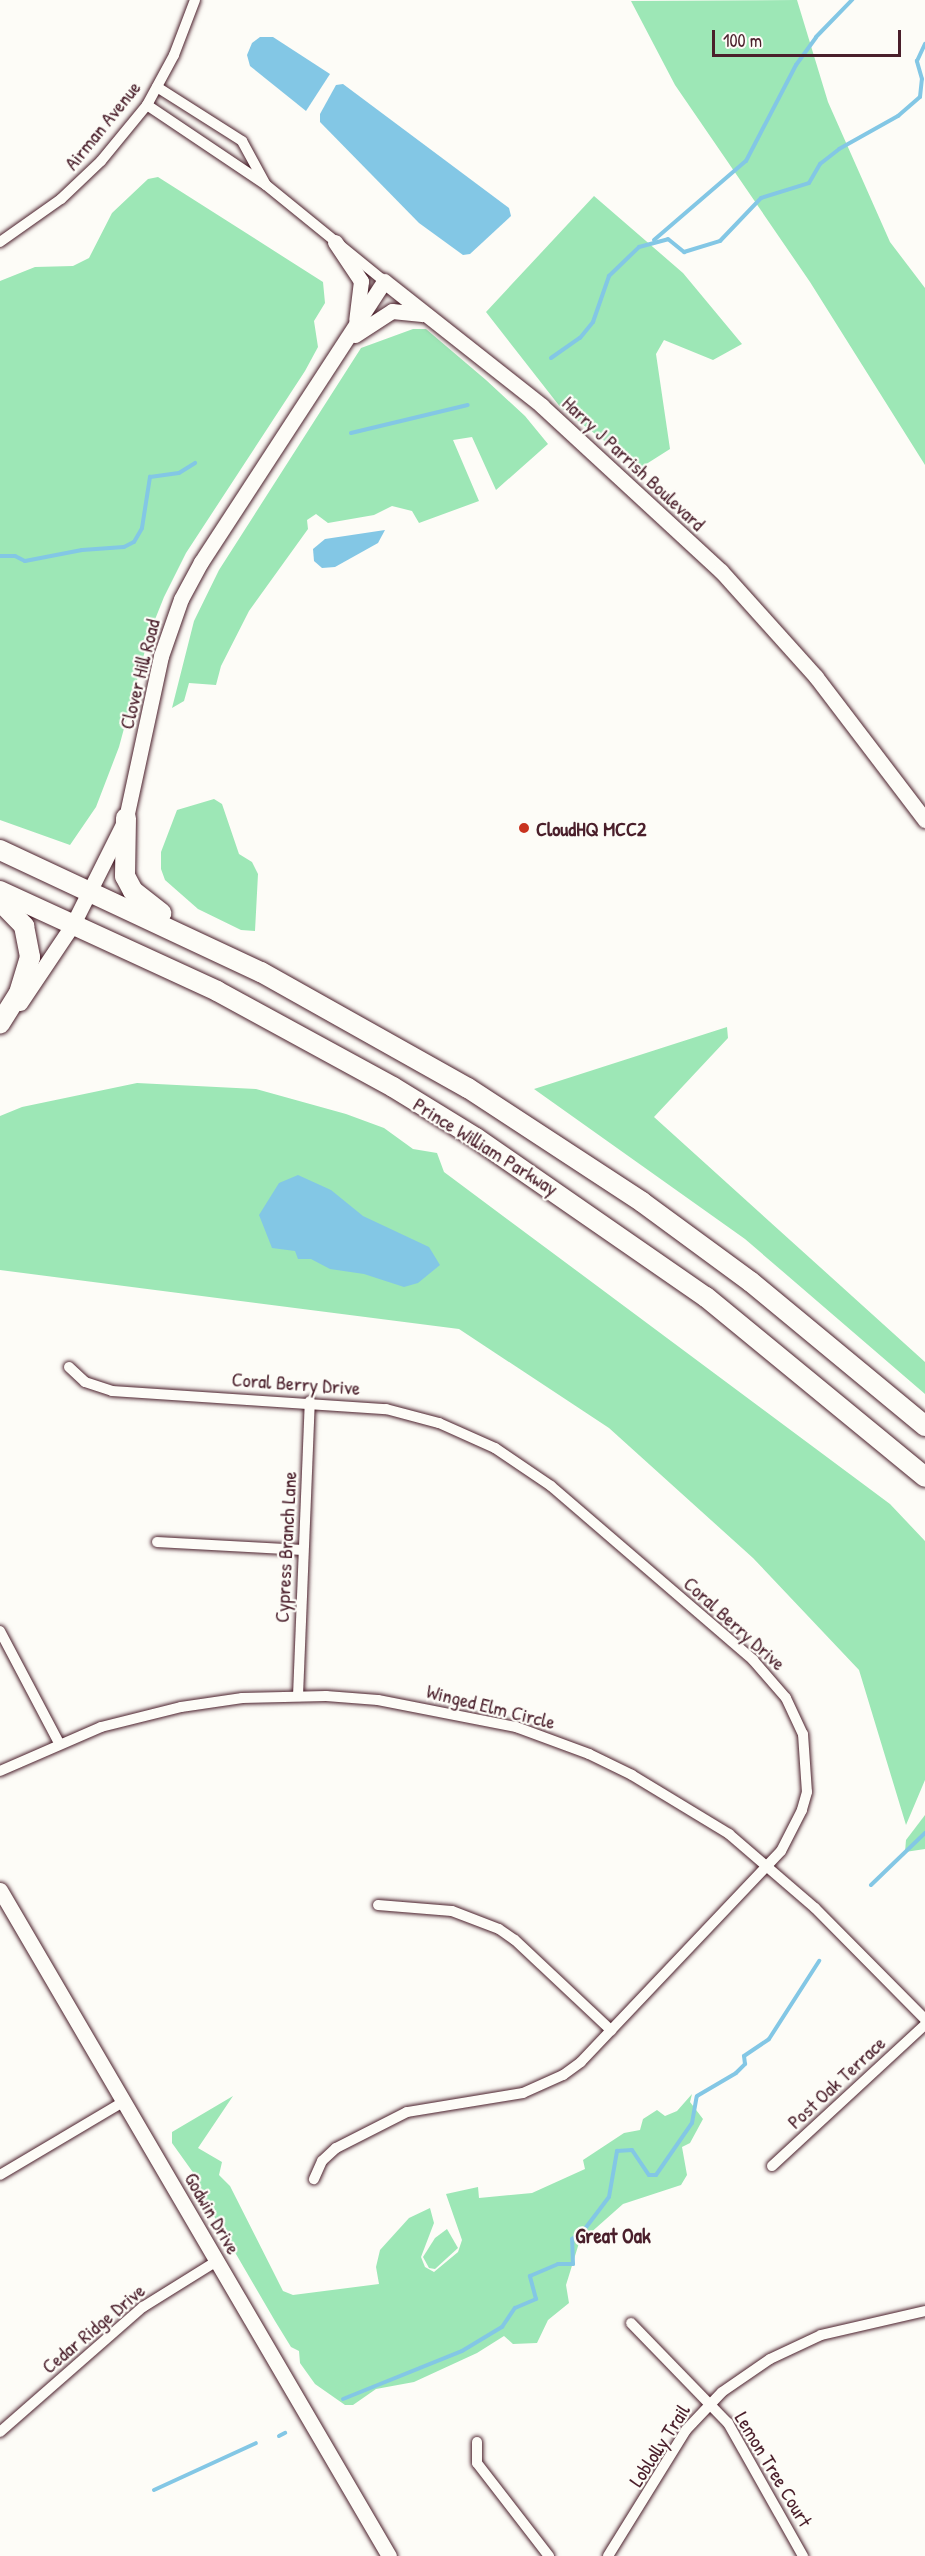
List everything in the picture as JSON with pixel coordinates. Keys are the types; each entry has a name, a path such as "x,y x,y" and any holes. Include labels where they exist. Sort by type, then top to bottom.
{"highway":[{"path":"126,818 123,867 128,884 147,903 205,944"},
{"name":"Prince William Parkway","path":"0,850 205,944 376,1034 568,1152 751,1282 925,1426"},
{"name":"Prince William Parkway","path":"0,891 73,924 300,1035 393,1087 544,1182 706,1297 925,1477"},
{"path":"0,902 24,926 30,957 19,993 0,1025"}],"street":[{"name":"Airman Avenue","path":"0,242 61,199 101,161 147,105 195,0"},
{"name":"Harry J Parrish Boulevard","path":"157,87 242,141 266,185"},
{"name":"Harry J Parrish Boulevard","path":"147,105 266,185 542,406 721,571 816,677 925,820"},
{"path":"335,242 361,281 355,326"},
{"name":"Clover Hill Road","path":"0,1025 73,924 92,891 126,818 161,656 181,599 201,562 384,281"},
{"path":"344,345 383,314 399,310 425,314"},
{"name":"Coral Berry Drive","path":"69,1367 85,1382 112,1391 352,1404 413,1415 495,1448 552,1486 753,1660 786,1698 798,1719 807,1754 802,1810 787,1842 768,1865 581,2062 543,2085 494,2100 448,2103 407,2112 336,2148 322,2161 314,2179"},
{"name":"Cypress Branch Lane","path":"298,1696 310,1401"},
{"path":"157,1542 303,1550"},
{"path":"0,1631 59,1743"},
{"name":"Winged Elm Circle","path":"0,1772 59,1743 121,1721 181,1707 298,1696 420,1706 483,1719 557,1741 677,1800 768,1865 925,2019"},
{"name":"Godwin Drive","path":"2,1899 389,2556"},
{"path":"378,1905 452,1911 499,1929 515,1940 611,2030"},
{"name":"Post Oak Terrace","path":"772,2166 925,2025"},
{"path":"0,2175 123,2102"},
{"name":"Cedar Ridge Drive","path":"0,2432 143,2307 216,2261"},
{"name":"Loblolly Trail","path":"608,2556 686,2430 710,2402 750,2372 798,2345 850,2326 925,2311"},
{"name":"Lemon Tree Court","path":"631,2323 710,2402 746,2450 803,2556"},
{"path":"477,2442 477,2463 549,2556"}],"green space":[{"path":"797,0 828,102 890,242 925,288 925,465 810,282 675,85 631,1"},
{"path":"158,177 323,282 325,303 314,321 318,347 305,371 186,553 164,597 150,632 119,747 96,807 70,845 0,820 0,281 35,267 73,266 89,258 112,213 148,179"},
{"path":"594,196 683,273 742,344 713,360 664,340 656,354 670,449 640,468 561,408 486,312"},
{"path":"413,329 426,329 486,380 525,416 548,444 496,490 472,437 453,440 479,501 419,523 412,511 392,506 374,515 328,523 316,514 307,520 308,529 249,611 221,666 216,685 189,683 184,701 172,708 194,621 219,570 361,348"},
{"path":"214,799 222,804 239,854 252,862 258,874 255,931 241,930 198,909 165,880 161,869 161,852 177,810"},
{"path":"727,1027 728,1038 654,1117 925,1362 925,1394 745,1239 534,1089"},
{"path":"137,1083 256,1089 346,1114 384,1128 413,1149 437,1153 444,1172 890,1504 925,1541 925,1780 906,1825 859,1670 753,1558 609,1428 459,1329 0,1270 0,1116 22,1107"},
{"path":"925,1815 925,1849 905,1852 906,1840"},
{"path":"692,2094 690,2102 703,2119 690,2143 682,2147 687,2175 681,2185 623,2204 579,2243 566,2285 569,2303 548,2320 537,2343 513,2344 504,2336 477,2353 414,2382 376,2389 353,2405 345,2405 315,2384 300,2363 299,2351 291,2347 275,2321 201,2194 197,2178 172,2143 172,2132 233,2096 198,2148 222,2162 219,2175 230,2186 283,2291 293,2295 379,2284 376,2267 380,2250 409,2218 430,2208 434,2223 421,2257 425,2267 434,2272 458,2252 462,2240 446,2194 478,2187 479,2198 532,2193 585,2169 583,2160 624,2133 640,2130 643,2119 657,2110 665,2116 677,2111"},
{"path":"447,2229 458,2248 435,2269 429,2268 423,2257 435,2238"}],"water":[{"path":"260,37 273,37 330,74 306,111 250,66 247,55 252,43"},
{"path":"343,84 509,208 511,216 470,254 463,255 419,223 320,122 320,114 336,85"},
{"path":"385,530 378,543 335,567 322,568 314,561 313,549 325,539"},
{"path":"298,1175 331,1190 363,1216 429,1247 440,1265 418,1283 404,1287 364,1274 330,1269 311,1259 298,1259 295,1251 272,1248 259,1215 279,1183"}],"waterway":[{"path":"654,240 746,161 796,65 816,37 852,0"},
{"path":"551,358 580,338 593,322 609,276 639,247 668,239 684,252 720,241 761,198 809,183 820,164 839,149 898,116 920,97 922,79 917,61 925,44"},
{"path":"351,433 468,405"},
{"path":"0,556 15,556 25,561 82,550 124,547 134,542 142,528 150,477 179,473 195,463"},
{"path":"871,1885 925,1833"},
{"path":"343,2399 462,2351 502,2327 515,2308 536,2299 530,2276 558,2264 573,2264 572,2239 584,2230 609,2197 617,2151 632,2150 649,2175 656,2175 692,2123 697,2096 736,2073 745,2064 744,2056 769,2039 819,1961"},
{"path":"279,2436 285,2433"},
{"path":"154,2490 256,2443"}],"place":[{"name":"CloudHQ MCC2","path":"524,828"}],"district":[{"name":"Great Oak","path":"613,2236"}]}
